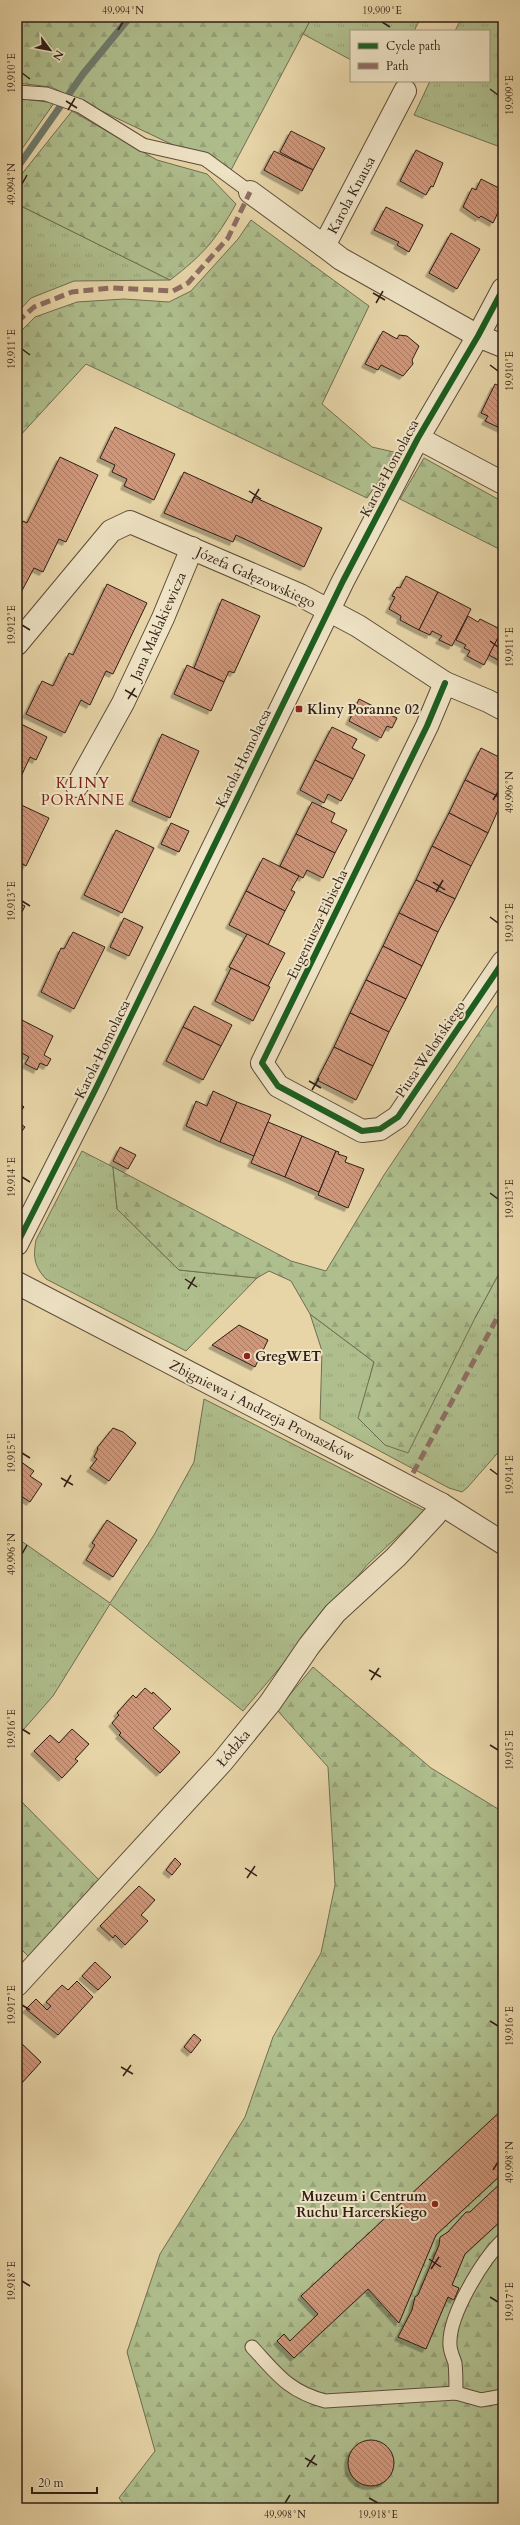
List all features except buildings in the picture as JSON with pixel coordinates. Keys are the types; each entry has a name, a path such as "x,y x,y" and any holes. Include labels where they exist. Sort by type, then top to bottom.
{"street":[{"name":"Karola Knausa","path":"405,91 324,246 341,259 478,336 503,346"},
{"path":"250,192 324,246"},
{"name":"Karola Homolacsa","path":"17,1244 96,1088 329,610 418,438 478,336 503,289"},
{"path":"418,438 503,483"},
{"name":"Józefa Gałęzowskiego","path":"17,644 111,531 130,522 192,548 329,610 358,626 445,683 488,700 503,709"},
{"name":"Jana Maklakiewicza","path":"76,786 123,704 163,618 192,548"},
{"name":"Eugeniusza Eibischa","path":"362,1131 278,1086 262,1064 427,726 445,683"},
{"name":"Piusa Welońskiego","path":"362,1131 380,1129 398,1117 503,962"},
{"name":"Zbigniewa i Andrzeja Pronaszków","path":"17,1284 441,1504 503,1543"},
{"name":"Łódzka","path":"17,1985 222,1762 270,1703 309,1646 336,1613 396,1557 435,1515 441,1504"}],"lane":[{"path":"17,92 46,94 80,106 144,145 205,159 250,192"},
{"path":"456,2393 455,2363 450,2344 454,2323 470,2284 489,2253 503,2240"},
{"path":"252,2347 287,2385 304,2396 325,2401 456,2393 481,2400 503,2396"}],"green space":[{"path":"17,17 312,17 230,172 51,87 17,83"},
{"path":"312,17 421,17 414,30 350,30 350,59 303,34"},
{"path":"462,17 503,17 503,148 414,115 430,82 490,82 490,30 456,30"},
{"path":"17,98 54,103 17,156"},
{"path":"72,111 157,160 207,174 236,204 222,228 208,246 191,263 170,280 17,204 17,180"},
{"path":"17,204 170,280 74,281 31,298 17,313"},
{"path":"251,220 369,306 322,404 372,447 398,453 367,498 86,364 17,439 17,335 35,317 77,302 124,299 169,302 191,291 238,239"},
{"path":"424,458 503,502 503,551 400,499"},
{"path":"503,997 503,1266 475,1318 408,1453 385,1445 358,1418 374,1362 310,1314 291,1281 269,1271 257,1278 179,1270 117,1209 113,1167 291,1261 326,1271 384,1175"},
{"path":"82,1151 113,1167 117,1209 179,1270 257,1278 186,1351 46,1279 39,1270 35,1261 36,1240"},
{"path":"503,1266 503,1447 467,1488 462,1492 449,1488 320,1419 322,1351 310,1314 374,1362 359,1418 475,1318"},
{"path":"204,1399 425,1511 368,1564 243,1711 110,1604 53,1696 17,1737 17,1538 110,1603 154,1535 194,1462"},
{"path":"313,1667 431,1768 503,1812 503,2508 127,2508 119,2498 155,2451 127,2352 160,2254 245,2117 273,2037 321,1953 335,1885 328,1767 277,1710"},
{"path":"17,1797 99,1880 29,1957 17,1945"}],"waterway":[{"path":"17,168 83,74 130,17"}],"marked path":[{"path":"17,322 34,307 72,292 111,288 173,291 188,283 228,238 250,192"},
{"path":"413,1473 503,1307"}],"cycle path":[{"path":"17,1244 96,1088 343,581 418,438 478,336 503,289"},
{"path":"445,683 427,726 262,1063 278,1086 362,1131 380,1129 398,1117 503,962"}],"place":[{"name":"Kliny Poranne 02","path":"299,709"},
{"name":"GregWET","path":"247,1356"},
{"name":"Muzeum i Centrum Ruchu Harcerskiego","path":"435,2204"}],"district":[{"name":"KLINY PORANNE","path":"83,792"}]}
